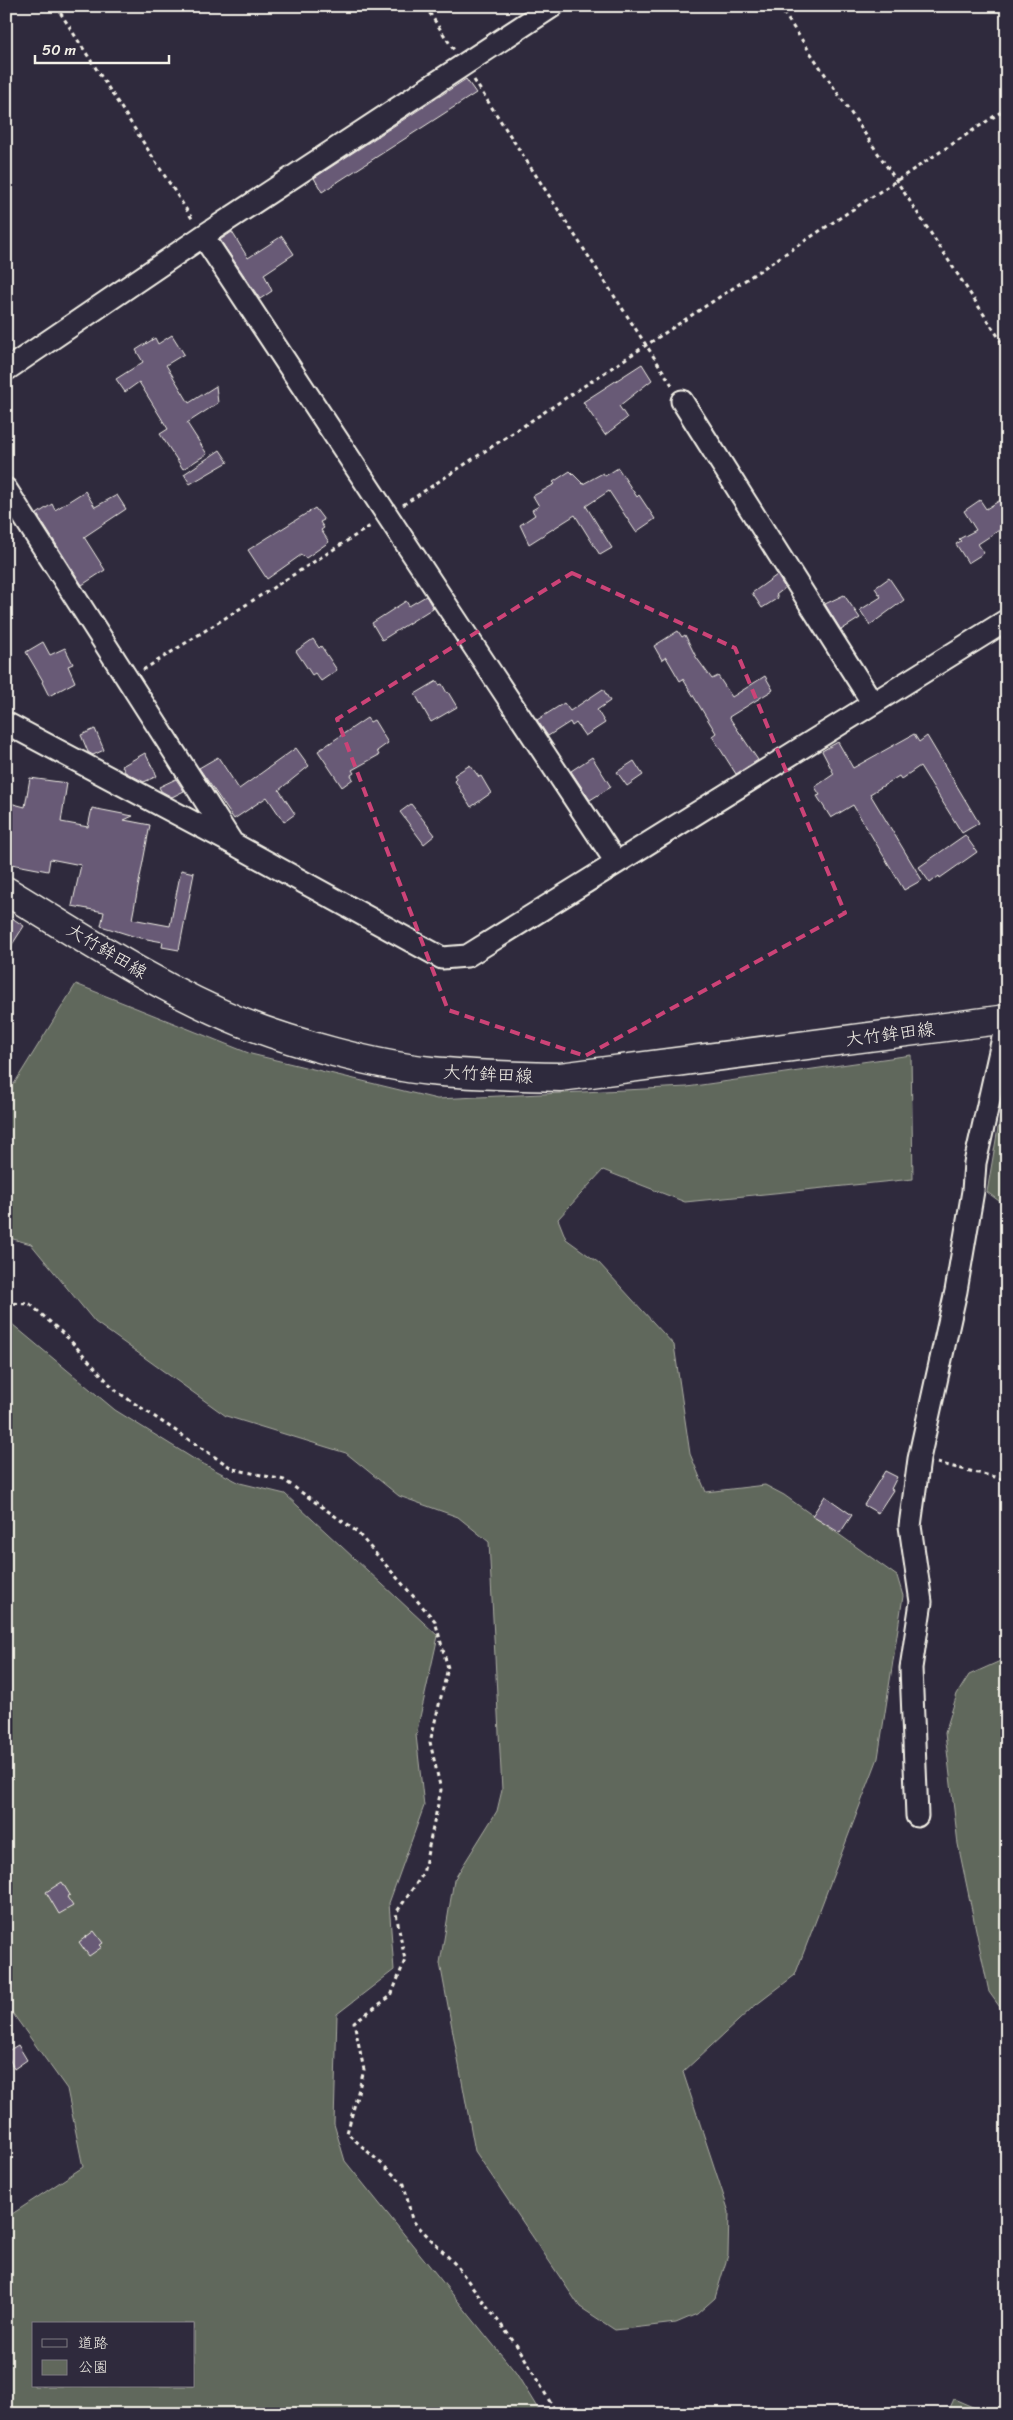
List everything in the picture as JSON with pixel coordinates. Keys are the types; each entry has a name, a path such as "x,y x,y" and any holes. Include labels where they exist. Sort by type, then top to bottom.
{"main road":[{"name":"大竹鉾田線","path":"6,890 140,972 240,1022 306,1043 363,1058 429,1070 495,1076 560,1076 1007,1020"}],"street":[{"path":"6,370 203,236 553,6"},
{"path":"203,236 616,862"},
{"path":"682,401 872,702"},
{"path":"6,489 232,843"},
{"path":"6,724 232,843 442,958 467,956 616,862 754,779 872,702 1007,620"},
{"path":"917,1816 911,1668 921,1602 910,1526 919,1459 956,1291 973,1191 975,1163 1007,1020"}],"path":[{"path":"56,6 203,236"},
{"path":"425,6 682,401"},
{"path":"779,6 1007,350"},
{"path":"128,679 387,516 1007,108"},
{"path":"6,1303 30,1304 69,1339 116,1391 233,1469 284,1480 356,1531 435,1622 448,1668 430,1742 441,1790 422,1874 396,1913 405,1960 391,1996 354,2022 364,2070 347,2133 376,2161 404,2184 412,2220 456,2265 514,2342 557,2414"},
{"path":"919,1459 1007,1480"}],"highlighted area":[{"path":"572,573 735,648 845,913 585,1056 448,1010 337,719"}],"green space":[{"path":"76,984 251,1054 437,1099 687,1087 911,1055 913,1179 685,1202 603,1170 558,1219 566,1239 599,1263 674,1345 690,1454 706,1492 765,1485 784,1495 897,1576 903,1596 878,1758 795,1975 752,2008 683,2072 729,2212 728,2255 715,2298 697,2314 676,2323 615,2330 580,2307 475,2151 440,1963 454,1880 497,1811 502,1790 489,1542 458,1517 399,1496 346,1453 226,1416 95,1322 31,1244 6,1237 6,1080 14,1084"},
{"path":"1007,1076 1007,1207 987,1192"},
{"path":"6,1319 115,1410 194,1459 240,1483 285,1494 438,1636 416,1735 424,1806 389,1903 394,1970 337,2014 334,2124 345,2161 516,2373 541,2414 6,2414 6,2218 83,2167 67,2089 6,2004"},
{"path":"1007,1658 1007,2017 989,1992 958,1844 945,1733 957,1694 969,1675"},
{"path":"954,2399 989,2414 947,2414"}],"building":[{"path":"466,79 476,93 322,192 314,178"},
{"path":"232,232 248,258 282,236 294,254 264,274 272,291 260,299 220,240"},
{"path":"172,335 184,354 166,365 189,403 216,386 218,403 187,423 207,454 183,469 160,434 168,429 139,382 125,392 116,379 143,362 136,350 155,338 158,344"},
{"path":"642,364 652,380 619,406 627,418 605,435 583,402"},
{"path":"220,450 228,462 190,484 184,474"},
{"path":"618,468 637,497 639,495 655,519 636,532 609,491 586,506 612,548 600,555 575,515 529,544 520,525 535,515 532,510 539,506 533,496 555,484 553,482 570,471 583,484 603,473 605,476"},
{"path":"85,491 95,507 117,495 126,509 84,537 105,570 82,585 37,514 52,504 55,510"},
{"path":"1007,496 1007,525 978,544 984,553 968,563 956,544 961,541 959,539 976,530 964,511 980,500 986,509"},
{"path":"315,508 324,520 320,522 324,528 321,530 329,542 306,558 301,555 267,579 248,550"},
{"path":"777,575 785,588 776,595 778,598 762,608 752,593"},
{"path":"889,578 904,600 870,625 860,610 881,597 875,588"},
{"path":"844,595 860,618 841,630 825,604"},
{"path":"426,596 433,608 382,640 372,623 406,601 409,606"},
{"path":"678,631 682,637 685,635 696,657 712,679 718,676 732,697 765,676 773,690 729,717 758,760 736,774 712,736 716,733 683,679 680,681 666,657 662,660 654,646"},
{"path":"313,639 319,648 321,646 337,670 321,681 315,673 312,675 296,651"},
{"path":"43,642 50,655 65,648 73,664 68,666 75,682 49,696 43,681 26,652"},
{"path":"437,681 439,685 442,684 457,707 431,722 415,694"},
{"path":"603,689 610,701 597,710 605,723 585,736 576,723 572,726 570,722 548,736 537,720 564,703 570,711"},
{"path":"367,718 370,722 374,720 388,743 377,751 379,755 352,770 354,773 351,775 353,779 342,787 318,751"},
{"path":"95,729 104,750 93,755 88,752 81,735"},
{"path":"914,734 919,742 927,736 979,823 962,833 920,766 901,779 899,776 870,794 922,880 904,890 853,805 831,818 817,796 820,795 815,787 834,774 822,751 838,742 853,768"},
{"path":"296,748 309,766 279,790 295,814 284,822 267,797 234,819 199,768 218,757 239,789"},
{"path":"145,753 157,776 144,782 125,772 122,766"},
{"path":"592,757 611,787 590,800 571,771"},
{"path":"634,761 643,775 627,786 617,772"},
{"path":"470,765 479,777 481,776 491,793 471,807 455,781 457,779 454,775"},
{"path":"30,778 67,783 61,822 88,827 92,808 133,816 124,820 150,825 132,919 170,926 181,870 194,873 179,950 162,947 163,942 136,937 101,926 104,912 72,906 81,865 50,859 48,871 6,863 6,802 25,807"},
{"path":"176,779 184,791 172,797 161,791 159,787"},
{"path":"411,804 435,835 424,844 400,812"},
{"path":"965,835 977,852 930,883 919,867"},
{"path":"6,914 24,926 6,954"},
{"path":"885,1471 897,1477 891,1489 893,1490 878,1513 864,1505"},
{"path":"825,1496 852,1515 840,1533 812,1516"},
{"path":"62,1882 70,1895 67,1897 73,1906 59,1914 46,1892"},
{"path":"94,1931 103,1943 100,1945 102,1947 89,1956 79,1942"},
{"path":"18,2045 27,2060 14,2069 6,2052"}]}
